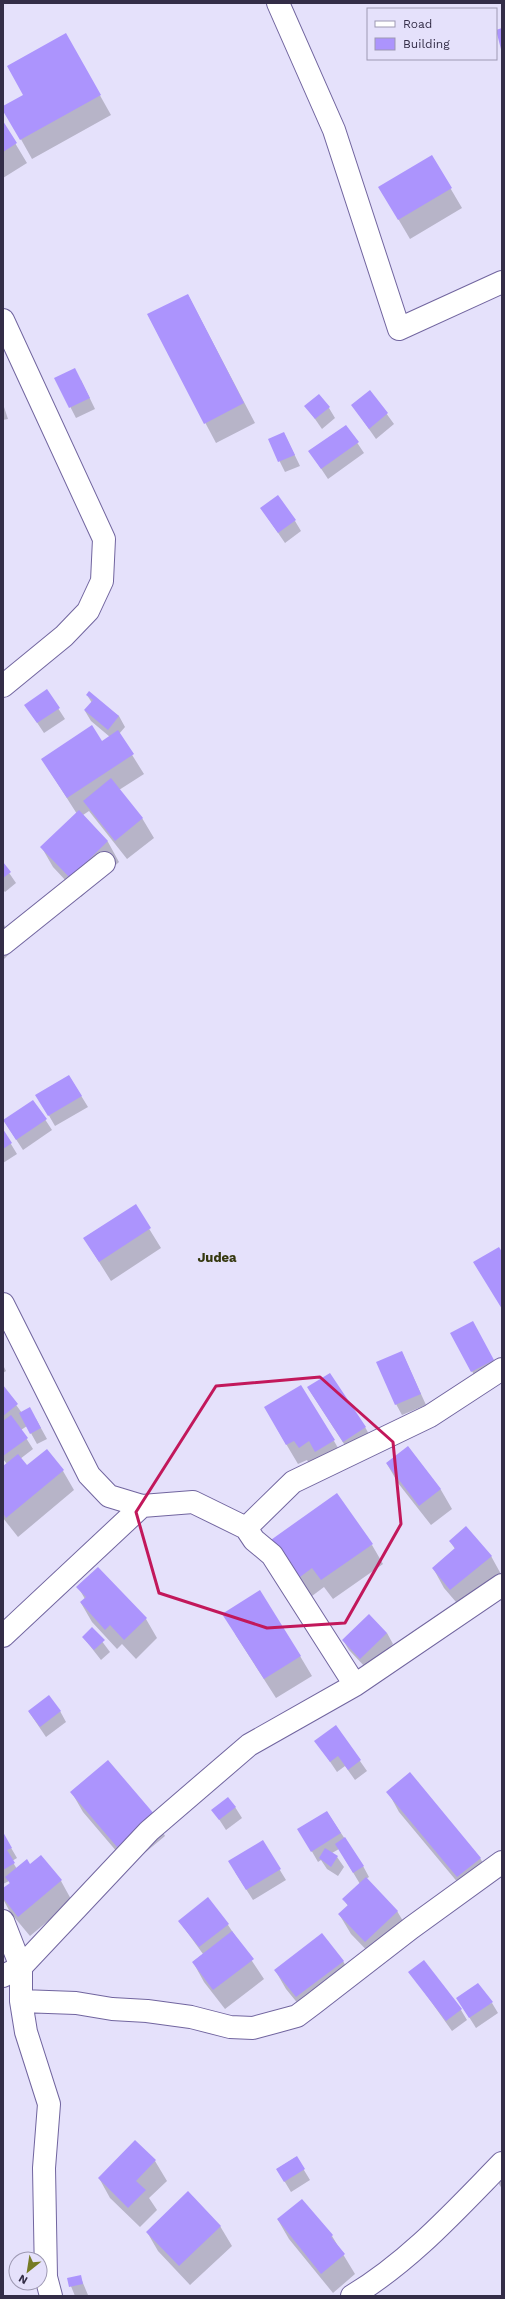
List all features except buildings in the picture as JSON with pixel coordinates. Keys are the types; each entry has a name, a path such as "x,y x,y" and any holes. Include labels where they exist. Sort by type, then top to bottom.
{"street":[{"path":"278,3 334,130 399,329 502,282"},
{"path":"3,320 104,539 102,581 88,611 64,636 3,686"},
{"path":"3,944 104,863"},
{"path":"3,1304 89,1475 109,1496 142,1506 193,1502 246,1528 254,1540 272,1555 354,1684"},
{"path":"246,1528 293,1482 430,1416 502,1369"},
{"path":"3,1636 142,1506"},
{"path":"12,1971 150,1831 249,1745 354,1684 502,1585"},
{"path":"21,2001 76,2003 112,2009 147,2011 191,2017 230,2027 254,2028 280,2022 297,2016 411,1928 502,1862"},
{"path":"3,1921 12,1971 21,2001 34,2060 49,2104 44,2168 46,2277 51,2296"},
{"path":"352,2296 376,2282 425,2241 502,2163"}],"highlighted area":[{"path":"320,1377 393,1442 401,1524 345,1623 267,1628 159,1593 136,1512 216,1386"}],"district":[{"name":"Judea","path":"217,1257"}]}
